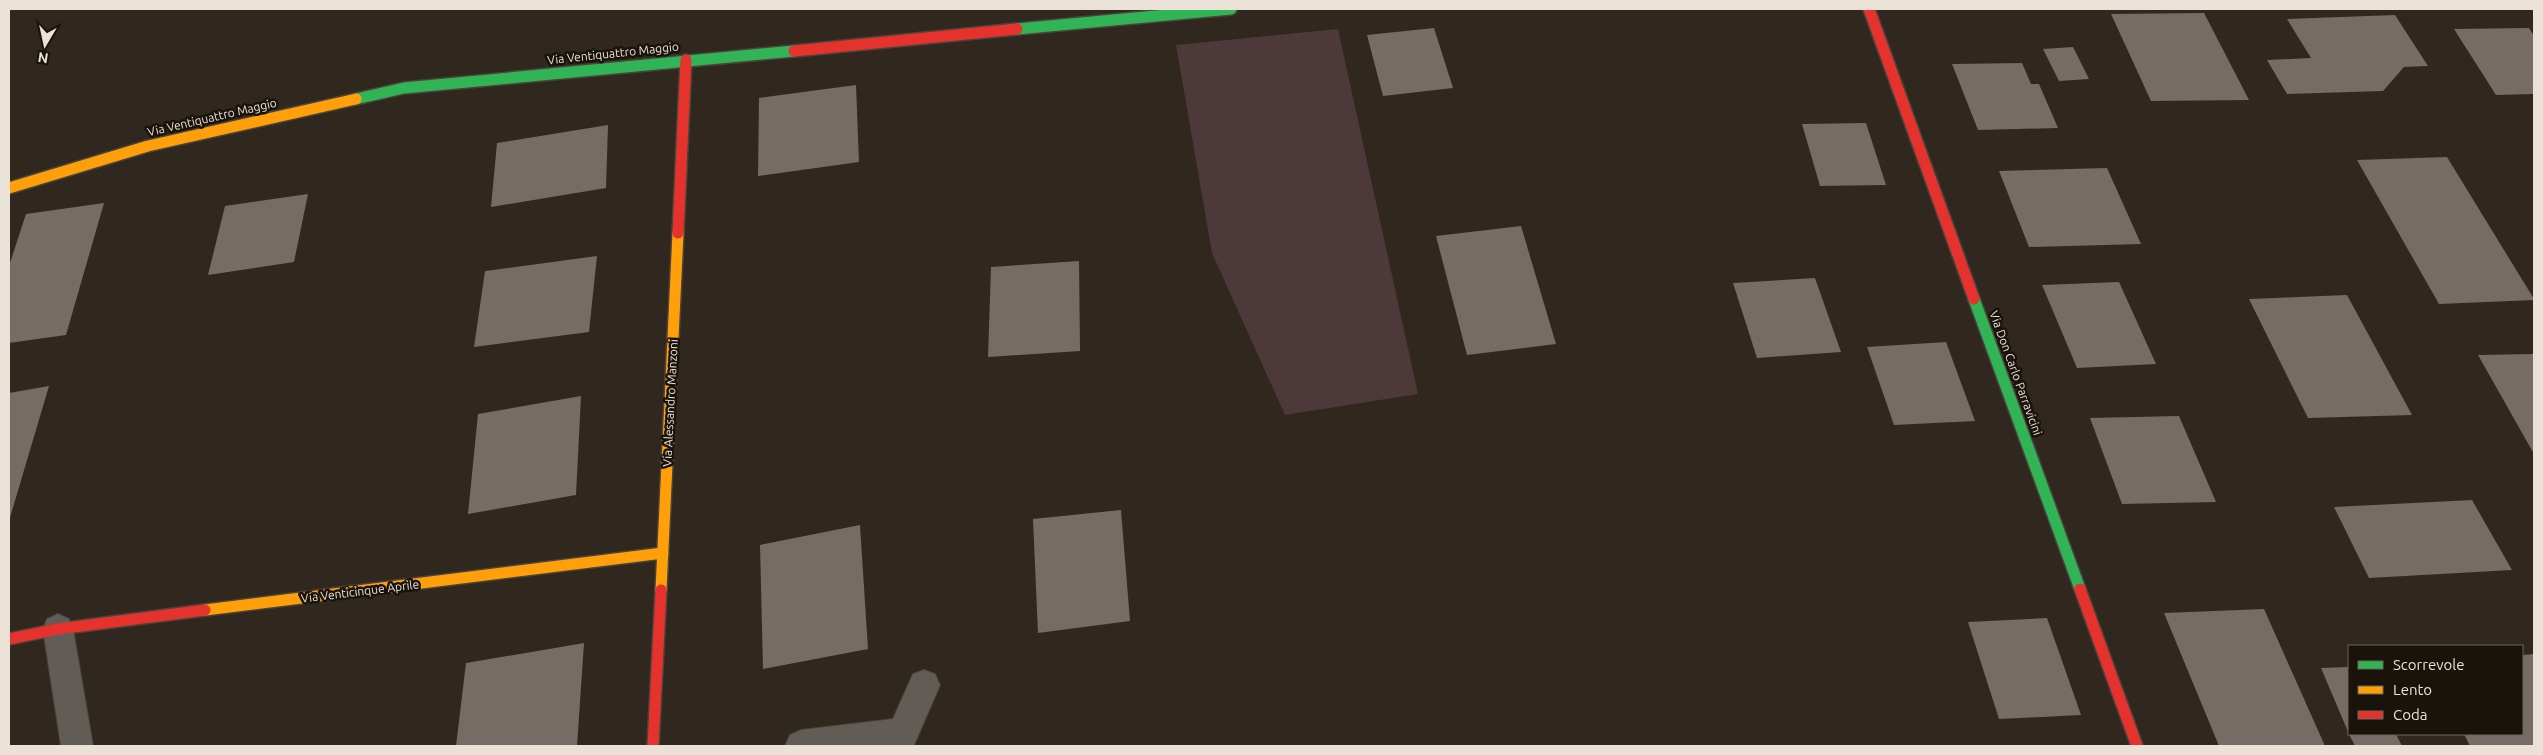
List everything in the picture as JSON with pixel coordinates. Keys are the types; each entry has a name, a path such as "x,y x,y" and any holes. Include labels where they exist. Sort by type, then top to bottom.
{"street":[{"name":"Via Ventiquattro Maggio","path":"9,188 148,146 404,88 1231,9"},
{"name":"Via Don Carlo Parravicini","path":"1869,9 2137,746"},
{"name":"Via Alessandro Manzoni","path":"653,746 686,60"},
{"name":"Via Venticinque Aprile","path":"9,639 58,629 663,553"},
{"path":"58,629 76,746"},
{"path":"801,746 903,734 924,685"}],"shaded area":[{"path":"1338,29 1418,394 1285,415 1212,253 1176,45"}],"building":[{"path":"2204,13 2249,100 2151,101 2111,14"},
{"path":"2395,15 2428,66 2404,67 2383,91 2287,94 2267,60 2311,58 2287,19"},
{"path":"1434,28 1453,88 1383,96 1367,35"},
{"path":"2529,28 2534,36 2534,94 2496,95 2454,29"},
{"path":"2073,47 2089,79 2059,81 2043,49"},
{"path":"2022,63 2031,84 2039,84 2058,128 1978,130 1952,64"},
{"path":"856,85 859,162 758,176 759,98"},
{"path":"1866,123 1886,185 1820,186 1802,124"},
{"path":"608,125 606,188 491,207 497,143"},
{"path":"2447,157 2534,300 2439,304 2357,160"},
{"path":"2107,168 2141,244 2029,247 1999,171"},
{"path":"308,194 294,262 208,275 225,206"},
{"path":"104,203 66,335 9,343 9,266 26,214"},
{"path":"1521,226 1556,344 1467,355 1436,236"},
{"path":"597,256 589,332 474,347 485,271"},
{"path":"1079,261 1080,351 988,357 991,267"},
{"path":"1815,278 1841,352 1757,358 1733,283"},
{"path":"2119,282 2156,364 2077,368 2042,285"},
{"path":"2347,295 2412,415 2308,418 2249,299"},
{"path":"1946,342 1975,421 1894,425 1867,347"},
{"path":"2534,354 2534,454 2478,355"},
{"path":"49,386 9,521 9,393"},
{"path":"581,396 576,495 468,514 478,414"},
{"path":"2179,416 2216,502 2122,504 2090,418"},
{"path":"2472,500 2512,570 2369,578 2334,507"},
{"path":"1121,510 1130,621 1038,633 1033,519"},
{"path":"860,525 868,649 763,669 760,545"},
{"path":"2264,609 2325,746 2219,746 2164,613"},
{"path":"2047,618 2081,715 1999,719 1968,622"},
{"path":"584,643 577,746 456,746 466,663"},
{"path":"2534,654 2534,746 2470,746 2464,735 2523,735 2523,655"},
{"path":"2348,667 2348,732 2321,668"},
{"path":"2350,735 2396,735 2402,746 2355,746"}],"traffic: fast":[{"path":"1017,29 1231,9"},
{"path":"356,99 404,88 794,51"},
{"path":"1974,299 2080,589"}],"traffic: slow":[{"path":"9,188 148,146 356,99"},
{"path":"661,590 678,233"},
{"path":"205,610 663,553"}],"traffic: jam":[{"path":"1869,9 1974,299"},
{"path":"794,51 1017,29"},
{"path":"678,233 686,60"},
{"path":"2080,589 2137,746"},
{"path":"653,746 661,590"},
{"path":"9,639 58,629 205,610"}]}
